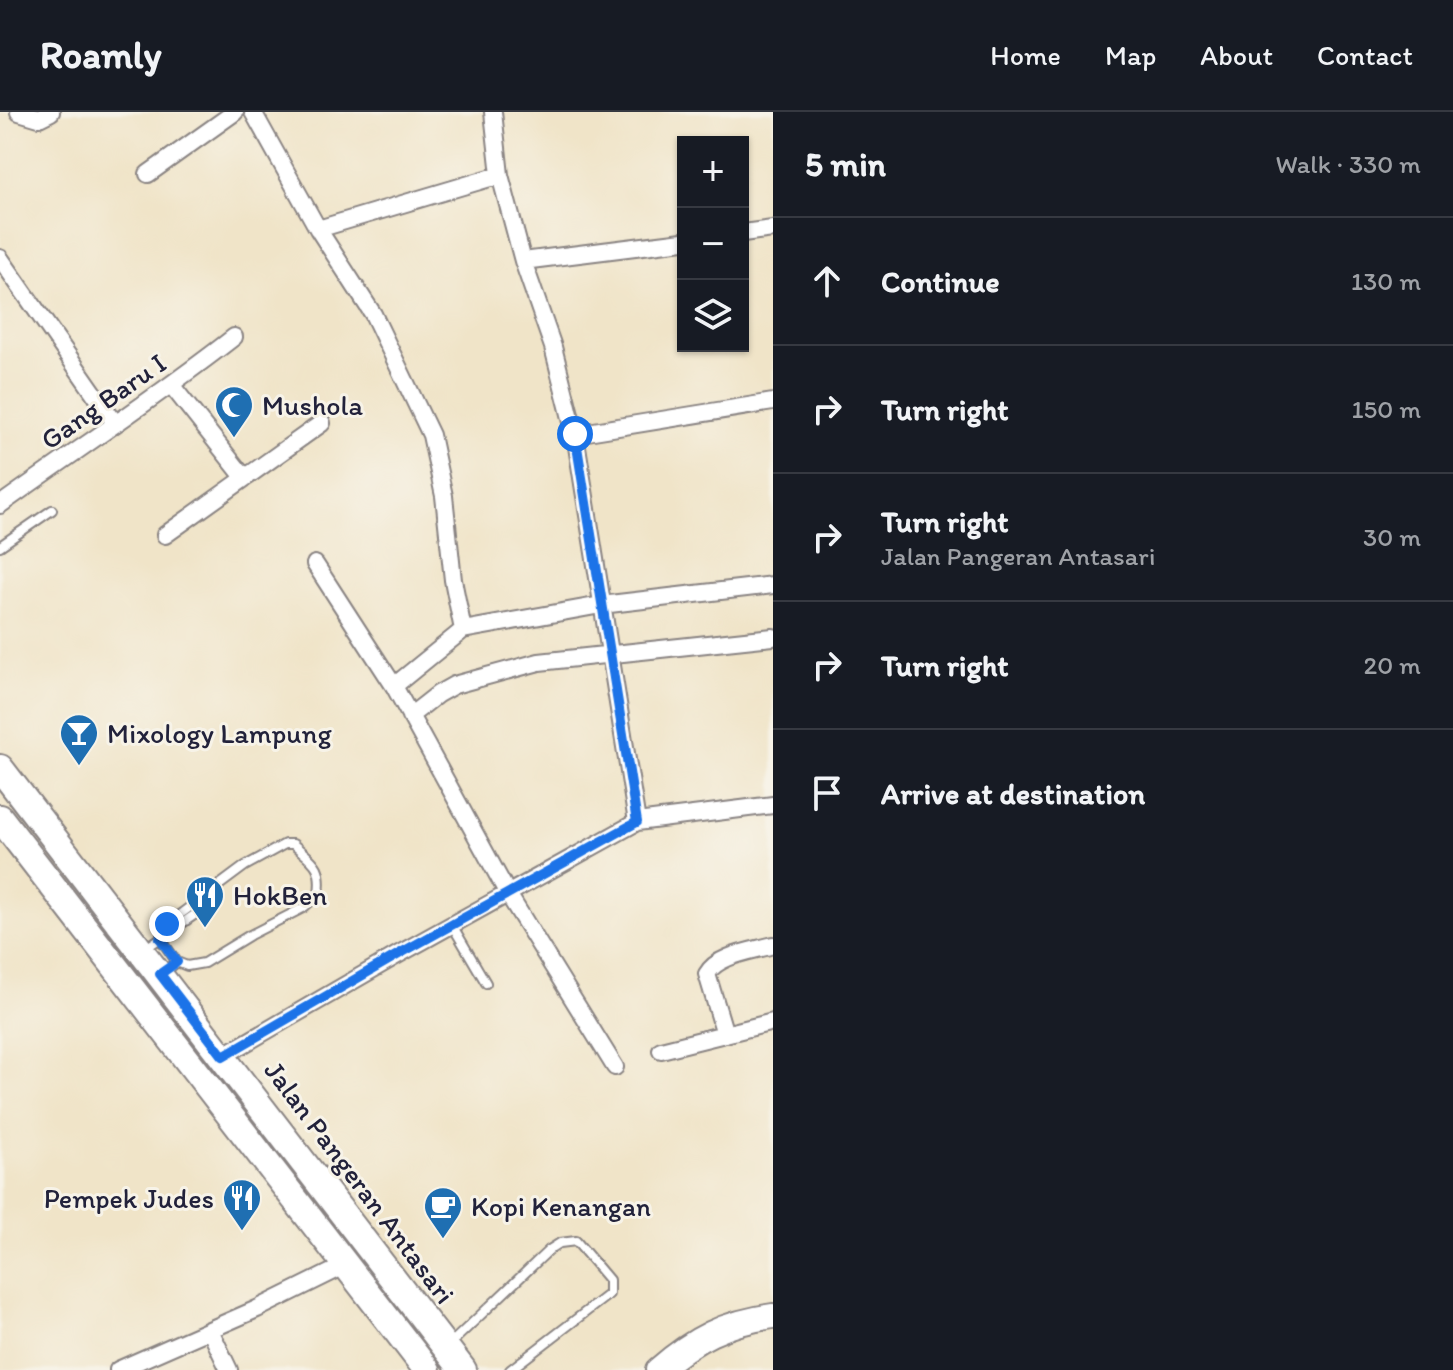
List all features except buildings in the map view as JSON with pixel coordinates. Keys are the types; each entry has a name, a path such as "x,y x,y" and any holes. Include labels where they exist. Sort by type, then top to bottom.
{"main road":[{"path":"0,768 0,783"},
{"name":"Jalan Pangeran Antasari","path":"0,768 28,805 151,944 226,1061 463,1370"},
{"path":"28,805 17,802 9,805 2,821 427,1370"}],"street":[{"path":"19,112 39,118 51,112"},
{"path":"148,174 235,112"},
{"path":"253,112 318,229 373,314 431,435 444,496 453,580 463,630"},
{"path":"493,112 500,175 523,261 553,347 575,434 637,822"},
{"path":"318,229 500,175"},
{"path":"749,232 773,229"},
{"path":"523,261 677,242"},
{"path":"0,258 115,423"},
{"name":"Gang Baru I","path":"0,505 172,386 234,337"},
{"path":"172,386 240,472 248,476"},
{"path":"575,434 773,402"},
{"path":"165,535 322,423"},
{"path":"315,564 394,686 508,894 615,1067"},
{"path":"394,686 463,630 601,605 773,585"},
{"path":"410,716 454,685 539,662 773,637"},
{"path":"226,1061 294,1016 637,822 773,805"},
{"path":"725,1034 707,974 710,967 773,945"},
{"path":"661,1050 773,1022"},
{"path":"118,1370 346,1265"},
{"path":"658,1370 684,1348 718,1329 773,1316"},
{"path":"210,1330 229,1370"}],"lane":[{"path":"0,546 52,510"},
{"path":"151,944 167,924 245,866 256,863 279,846 293,844 319,867 319,894 303,908 204,963 169,968"},
{"path":"249,875 256,863"},
{"path":"151,944 206,907"},
{"path":"452,925 486,983"},
{"path":"446,1348 549,1250 560,1243 576,1241 609,1280 609,1294 510,1370"}],"place":[{"name":"Mushola","path":"234,439"},
{"name":"Mixology Lampung","path":"79,767"},
{"name":"HokBen","path":"205,929"},
{"name":"Pempek Judes","path":"242,1232"},
{"name":"Kopi Kenangan","path":"443,1240"}],"route":[{"path":"167,924 160,938 177,962 160,974 223,1056 637,822 575,434"}]}
